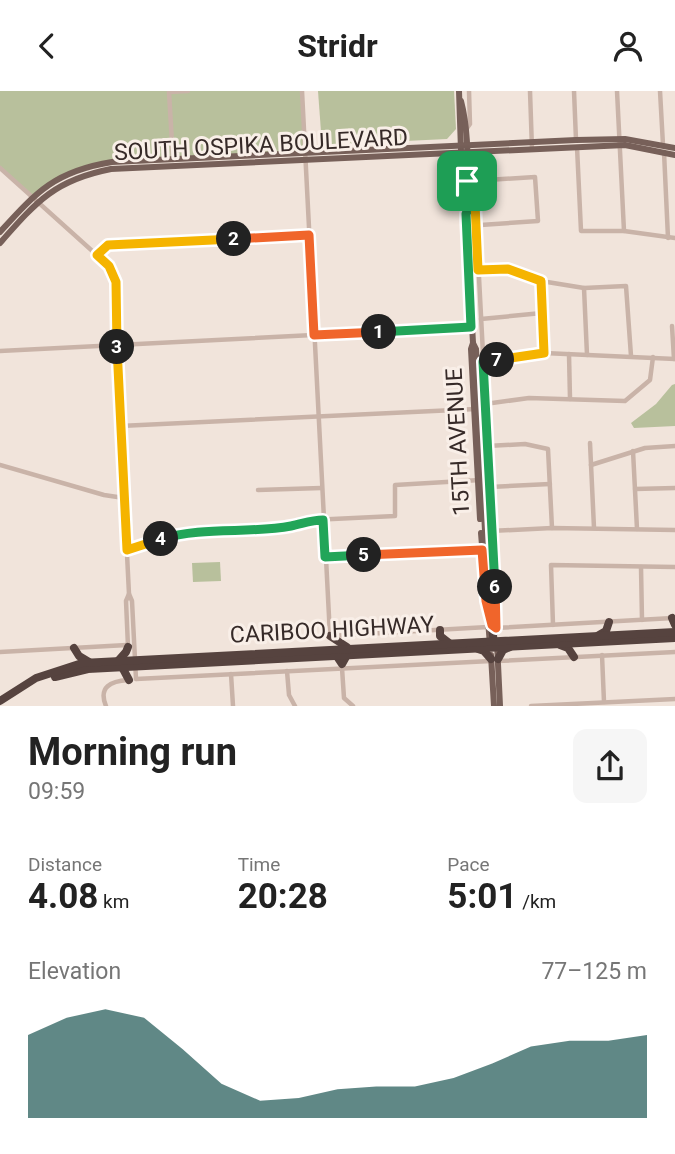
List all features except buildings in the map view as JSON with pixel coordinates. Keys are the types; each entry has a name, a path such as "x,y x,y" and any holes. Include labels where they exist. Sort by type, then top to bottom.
{"highway":[{"path":"593,636 605,633 609,622"},
{"path":"472,645 494,660 514,643 492,628"},
{"path":"492,628 493,644"},
{"path":"472,645 492,628"},
{"name":"CARIBOO HIGHWAY","path":"350,652 675,632"},
{"path":"432,645 440,633 450,644"},
{"path":"312,651 324,645 330,636"},
{"path":"330,636 350,652 342,666 330,654 330,636"},
{"name":"CARIBOO HIGHWAY","path":"514,643 558,644 675,638"},
{"path":"558,644 568,648 574,657"},
{"name":"CARIBOO HIGHWAY","path":"0,703 36,678 92,662 128,663 330,654 432,645 472,645"},
{"path":"127,646 133,680"},
{"path":"75,650 92,662"},
{"path":"71,666 75,661 75,650"},
{"name":"CARIBOO HIGHWAY","path":"0,703 20,692 82,669 128,663 312,651 330,654"}],"main road":[{"name":"15TH AVENUE","path":"459,93 465,132 463,149 470,181 466,226 471,327 477,362 476,409 486,531 486,601 492,628"},
{"name":"15TH AVENUE","path":"459,93 463,210 466,214"},
{"name":"SOUTH OSPIKA BOULEVARD","path":"0,243 2,231 50,183 89,166 113,162 173,163 577,143 620,142 664,149 675,148"},
{"name":"SOUTH OSPIKA BOULEVARD","path":"664,149 675,155"},
{"name":"15TH AVENUE","path":"476,409 484,447 480,480"},
{"path":"484,447 488,459"},
{"name":"15TH AVENUE","path":"484,550 494,590 492,628"},
{"path":"493,644 494,706"},
{"path":"494,660 500,706"}],"street":[{"path":"173,163 169,92 188,91"},
{"path":"302,91 330,636 440,633 642,620 674,621"},
{"name":"15TH AVENUE","path":"465,132 470,124 469,91"},
{"path":"530,91 531,146"},
{"path":"574,91 581,232 624,231 675,238"},
{"path":"617,91 624,231"},
{"path":"660,91 668,238"},
{"path":"0,168 109,266 116,282 124,498 129,594 132,601 128,663 133,680"},
{"path":"466,226 538,221 535,177 470,181"},
{"name":"15TH AVENUE","path":"470,181 476,225 481,319 477,362 485,404 484,447"},
{"path":"97,255 108,245 309,235"},
{"path":"478,270 508,269 541,281 584,288 626,286 631,356"},
{"path":"541,281 544,353"},
{"path":"584,288 587,355"},
{"path":"481,319 542,313"},
{"path":"477,362 544,353 674,359 672,326"},
{"path":"0,351 471,327"},
{"path":"569,354 570,400"},
{"path":"485,404 529,398 625,401 650,380 653,357"},
{"path":"121,426 476,409"},
{"path":"590,443 594,528"},
{"path":"484,447 525,444 548,449 552,527"},
{"path":"591,464 645,448 675,446"},
{"path":"634,451 637,529"},
{"name":"15TH AVENUE","path":"488,459 490,487 486,531 494,590"},
{"path":"0,465 104,495 124,498"},
{"path":"127,550 194,531 291,526 312,520 395,516 396,484 480,480"},
{"path":"490,487 550,484"},
{"path":"258,490 321,488"},
{"path":"635,489 675,488"},
{"path":"486,531 552,527 675,530"},
{"path":"325,557 484,550"},
{"path":"553,625 551,565 675,567"},
{"path":"641,567 642,620"},
{"path":"0,652 127,646 126,601 129,594"},
{"path":"106,706 103,692 113,681 342,666 675,652"},
{"path":"602,655 604,702"},
{"path":"342,666 344,698 353,706"},
{"path":"287,671 289,695 295,706"},
{"path":"231,674 233,706"},
{"path":"531,706 675,698"}],"green space":[{"path":"0,91 302,91 305,152 116,162 68,173 33,196 0,167"},
{"path":"318,91 454,91 456,129 447,139 322,145"},
{"path":"675,384 675,426 634,428 631,423 656,404"},
{"path":"220,562 221,581 193,582 192,563"}],"route":[{"path":"467,181 474,181 478,270 508,269 541,281 544,353 483,362 491,524 494,536 496,628 492,625 486,601 482,550 325,557 323,520 312,520 291,526 194,531 127,550 116,282 109,266 97,255 108,245 309,235 314,335 471,327 467,181"}]}
